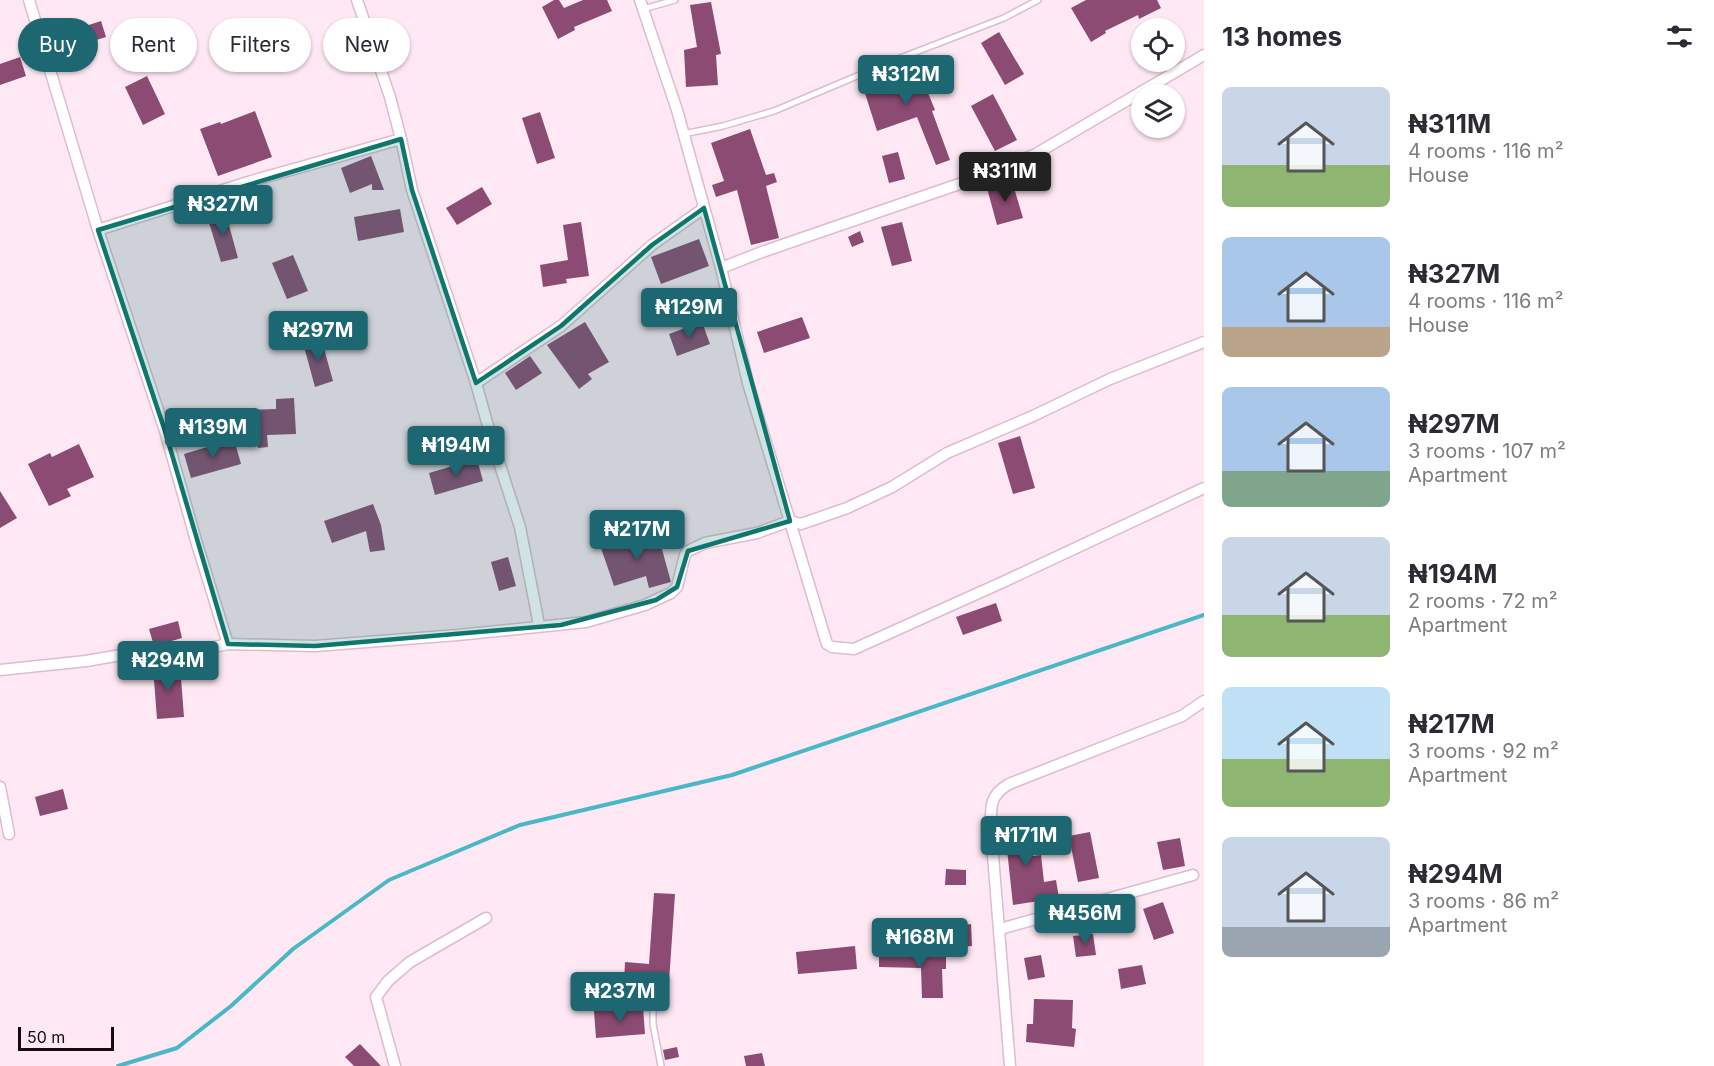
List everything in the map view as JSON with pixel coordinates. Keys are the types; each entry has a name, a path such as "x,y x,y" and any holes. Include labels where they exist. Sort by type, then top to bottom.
{"street":[{"path":"29,0 98,230 165,431 228,644"},
{"path":"357,0 390,97 412,190 476,383 520,527 539,625"},
{"path":"642,5 683,134 721,268 748,384 827,644 832,647 854,649 1204,488"},
{"path":"721,268 965,182 1034,155 1204,55"},
{"path":"98,230 248,182 401,139"},
{"path":"476,383 561,326 652,245 704,208"},
{"path":"0,670 86,661 127,654 168,657 228,644 315,646 459,635 539,625 561,625 630,610 671,593 677,587 685,555 688,551 705,543 757,533 790,521 801,524 847,508 891,487 947,453 1110,379 1204,342"},
{"path":"1010,1066 991,831 992,803 995,795 1009,784 1182,716 1204,700"},
{"path":"0,787 9,834"},
{"path":"1000,929 1193,875"},
{"path":"395,1066 376,997 388,981 410,962 486,918"}],"lane":[{"path":"642,5 675,0"},
{"path":"683,134 723,126 774,111 894,60 1004,18 1038,0"},
{"path":"653,993 653,1024 661,1066"}],"highlighted area":[{"path":"401,139 412,190 476,383 561,326 652,245 704,208 790,521 688,551 677,587 656,600 561,625 315,646 228,644 165,431 98,230"}],"building":[{"path":"554,0 559,0 564,8 583,0 607,0 612,11 574,27 575,30 558,39 542,7"},
{"path":"1086,0 1157,0 1161,8 1141,18 1138,15 1131,18 1105,31 1106,33 1091,42 1071,8"},
{"path":"711,2 721,54 716,55 718,85 686,87 684,50 697,47 690,5"},
{"path":"101,21 106,37 98,39 98,22"},
{"path":"999,32 1024,74 1005,85 981,43"},
{"path":"18,58 18,72 25,72 26,76 0,85 0,64"},
{"path":"915,61 935,110 932,111 950,160 936,165 917,117 877,131 863,87 895,77 892,70"},
{"path":"147,76 165,114 143,125 125,87"},
{"path":"993,94 1017,140 995,151 971,106"},
{"path":"255,111 272,157 218,176 200,129"},
{"path":"540,112 555,158 537,164 522,118"},
{"path":"750,129 766,175 774,173 777,182 766,186 779,238 751,245 737,190 716,197 712,185 724,181 711,143"},
{"path":"898,152 905,179 889,183 882,156"},
{"path":"371,156 384,190 372,190 372,184 350,193 341,168"},
{"path":"1012,181 1023,218 997,225 987,188"},
{"path":"482,187 492,204 457,225 446,208"},
{"path":"400,209 404,232 358,241 354,217"},
{"path":"225,211 238,258 221,262 207,216"},
{"path":"581,222 589,276 566,279 567,283 543,287 540,265 568,260 563,225"},
{"path":"902,222 912,261 892,266 881,227"},
{"path":"860,231 864,242 852,247 848,237"},
{"path":"699,239 709,266 661,284 651,257"},
{"path":"293,255 308,291 287,299 272,263"},
{"path":"802,317 810,338 764,353 757,332"},
{"path":"585,322 609,362 588,374 592,379 579,389 547,345"},
{"path":"702,322 710,344 677,356 669,334"},
{"path":"321,338 333,381 315,387 303,343"},
{"path":"530,356 542,373 516,390 505,373"},
{"path":"294,398 296,434 267,435 268,447 258,448 257,439 248,439 247,410 276,409 276,399"},
{"path":"1020,436 1035,488 1013,494 998,443"},
{"path":"234,439 241,464 191,478 184,454"},
{"path":"79,444 94,477 67,489 71,496 49,506 28,464 50,453 52,457"},
{"path":"477,459 483,481 435,495 429,473"},
{"path":"0,491 17,518 0,528"},
{"path":"373,504 381,525 385,550 370,552 366,531 332,543 324,521"},
{"path":"657,531 671,582 649,588 646,576 614,586 601,548"},
{"path":"508,557 516,586 499,591 491,562"},
{"path":"996,603 1002,621 963,635 956,617"},
{"path":"178,621 182,638 154,646 149,629"},
{"path":"180,665 184,717 157,719 153,667"},
{"path":"63,789 68,809 40,816 35,797"},
{"path":"1029,821 1033,856 1041,855 1044,882 1056,880 1059,898 1013,905 1006,840 1003,840 1001,824"},
{"path":"1090,832 1099,878 1078,882 1069,836"},
{"path":"1180,838 1185,866 1163,870 1157,842"},
{"path":"946,869 966,870 966,885 945,885"},
{"path":"654,893 675,894 669,982 641,980 641,986 624,985 625,962 649,964"},
{"path":"1163,902 1174,933 1154,940 1143,909"},
{"path":"971,924 972,946 955,947 954,926"},
{"path":"1093,934 1096,955 1076,957 1073,936"},
{"path":"855,946 857,969 798,974 796,952"},
{"path":"879,951 946,953 946,969 942,969 943,998 922,998 921,968 879,967"},
{"path":"1041,955 1045,977 1028,980 1024,958"},
{"path":"1142,965 1146,984 1121,989 1118,969"},
{"path":"1034,999 1073,1000 1072,1028 1076,1029 1074,1047 1026,1042 1027,1024 1033,1024"},
{"path":"643,1007 645,1034 596,1038 594,1011"},
{"path":"360,1044 381,1066 354,1066 345,1057"},
{"path":"677,1047 679,1057 665,1060 663,1050"},
{"path":"762,1053 765,1066 746,1066 744,1056"}],"waterway":[{"path":"118,1066 177,1048 231,1006 293,949 389,880 520,825 732,775 1204,615"}]}
